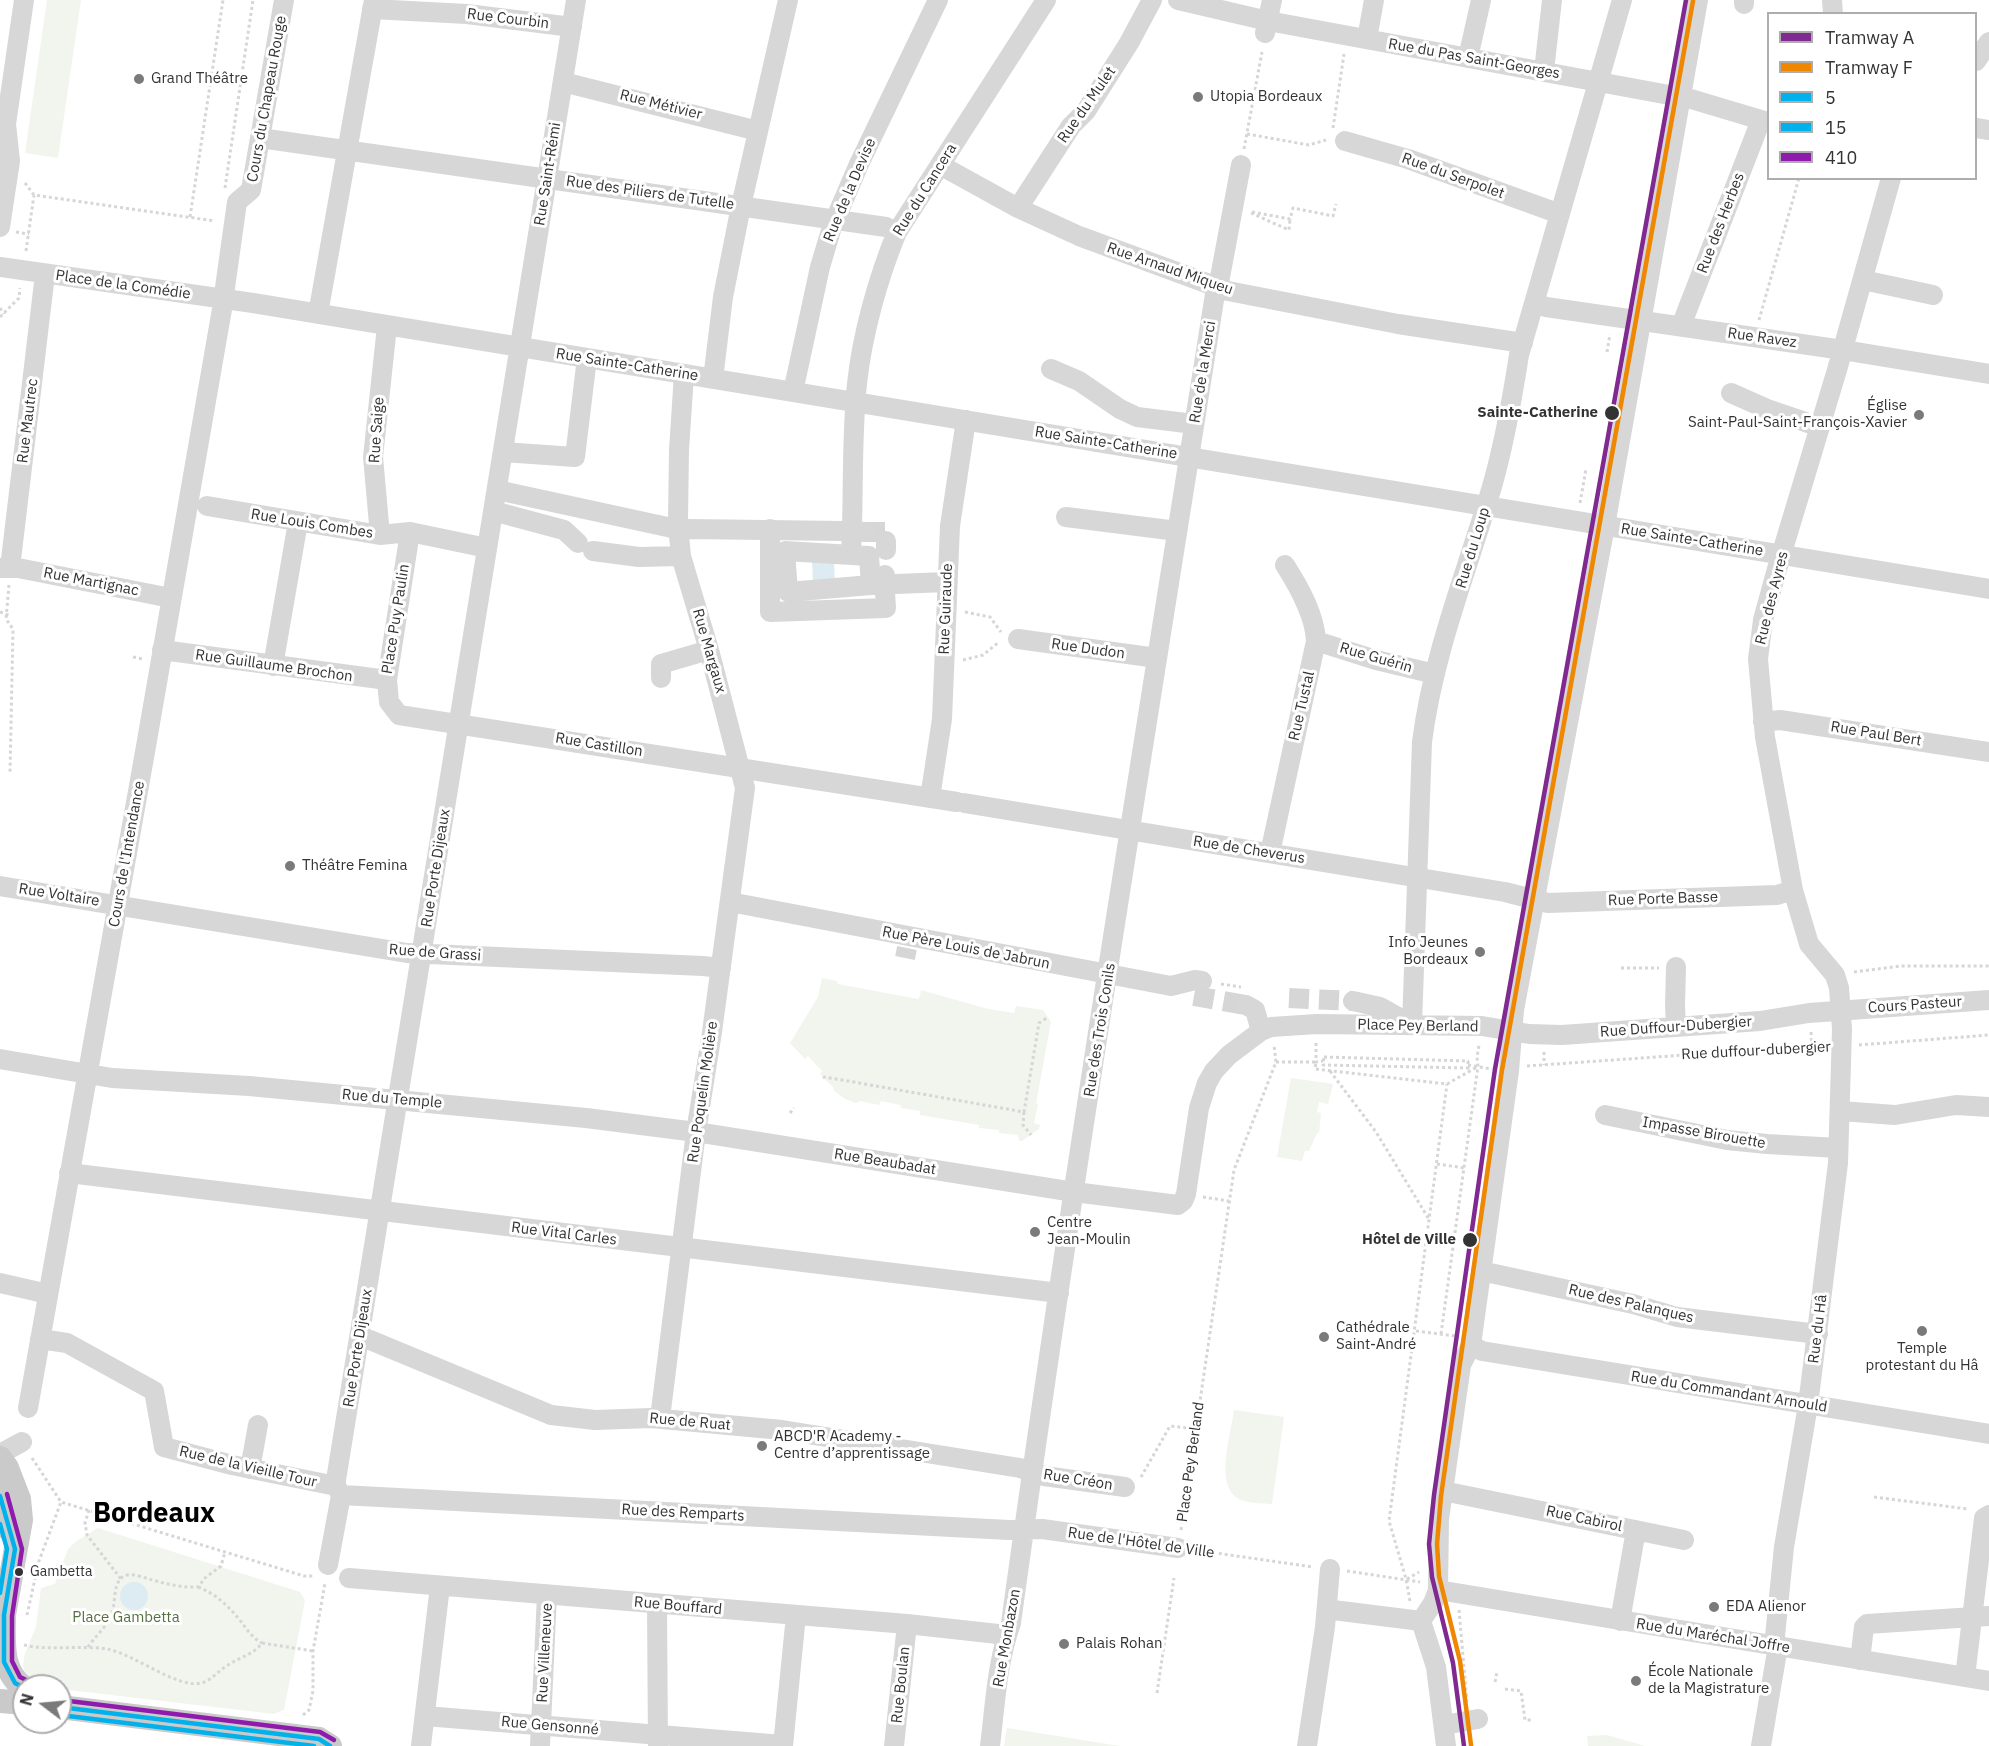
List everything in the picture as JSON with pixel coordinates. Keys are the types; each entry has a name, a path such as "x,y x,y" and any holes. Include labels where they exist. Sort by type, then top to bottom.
{"main road":[{"path":"0,1456 19,1499 21,1520 15,1549 10,1621 4,1662 12,1678"},
{"path":"0,1496 15,1549"},
{"path":"72,1708 293,1735 325,1742"}],"street":[{"path":"0,227 2,195 10,161 3,131 24,0"},
{"name":"Cours du Chapeau Rouge","path":"223,299 237,202 251,190 284,0"},
{"name":"Rue Saint-Rémi","path":"520,347 576,0"},
{"path":"713,379 723,297 741,206 788,0"},
{"name":"Rue de la Devise","path":"793,392 820,267 835,220 859,164 938,0"},
{"name":"Rue du Cancera","path":"844,545 853,472 857,383 869,322 888,255 897,232 1046,0"},
{"name":"Rue du Mulet","path":"1018,208 1071,126 1086,111 1129,43 1152,0"},
{"name":"Rue du Pas Saint-Georges","path":"1178,0 1267,27 1367,39 1598,81 1680,98 1765,121"},
{"path":"1267,27 1272,0"},
{"path":"1367,39 1374,0"},
{"path":"1468,58 1481,0"},
{"path":"1544,71 1552,0"},
{"name":"Rue du Loup","path":"1412,1025 1422,742 1426,710 1486,506 1534,303 1622,0"},
{"path":"1421,1621 1433,1603 1438,1590 1439,1519 1461,1365 1471,1342 1509,1071 1511,1031 1605,526 1698,0"},
{"path":"318,314 373,5"},
{"name":"Rue Courbin","path":"373,5 418,6 572,27"},
{"path":"1977,60 1989,42"},
{"name":"Rue Métivier","path":"563,82 758,130"},
{"name":"Rue des Herbes","path":"1681,326 1765,121"},
{"name":"Rue des Piliers de Tutelle","path":"260,138 886,227 897,232"},
{"name":"Rue du Serpolet","path":"1345,141 1408,159 1560,214"},
{"name":"Rue Arnaud Miqueu","path":"940,165 1018,208 1079,236 1218,288 1398,324 1523,344"},
{"name":"Rue de la Merci","path":"1177,531 1215,294 1241,165"},
{"name":"Rue des Ayres","path":"1840,1004 1835,975 1809,944 1793,890 1762,722 1758,659 1760,639 1781,555 1843,350 1890,180"},
{"name":"Place de la Comédie","path":"0,267 223,299"},
{"name":"Rue Mautrec","path":"5,568 45,274"},
{"path":"1863,280 1933,295"},
{"name":"Rue Sainte-Catherine","path":"223,299 1989,589"},
{"name":"Cours de l'Intendance","path":"28,1408 223,299"},
{"name":"Rue Ravez","path":"1534,303 1989,374"},
{"name":"Rue Saige","path":"380,535 373,457 387,326"},
{"name":"Rue Porte Dijeaux","path":"323,1573 338,1491 359,1339 520,347"},
{"path":"503,452 575,457 587,358"},
{"path":"1051,369 1078,381 1120,409 1137,417 1194,424"},
{"name":"Rue Margaux","path":"684,374 679,450 680,536 739,767"},
{"path":"1731,393 1767,409 1820,427"},
{"name":"Rue Guiraude","path":"930,798 942,719 950,526 966,420"},
{"path":"497,490 680,536 770,529 844,545 869,556 886,608 851,604 770,612 770,529"},
{"name":"Rue Louis Combes","path":"207,506 380,535 410,532 487,548"},
{"path":"494,511 564,530 585,547 639,557 680,536"},
{"path":"1066,517 1177,531"},
{"path":"273,666 298,522"},
{"name":"Rue des Trois Conils","path":"1024,1529 1177,531"},
{"name":"Place Puy Paulin","path":"410,532 387,680 388,702 399,714 459,724"},
{"path":"865,532 844,545 785,551 788,592 816,596 880,584 946,582"},
{"name":"Rue Tustal","path":"1270,853 1316,641 1316,628 1295,581 1285,565"},
{"name":"Rue Martignac","path":"5,568 171,598"},
{"name":"Rue Dudon","path":"1018,639 1157,658"},
{"name":"Rue Guérin","path":"1316,641 1376,660 1435,674"},
{"name":"Rue Guillaume Brochon","path":"162,650 387,680"},
{"path":"661,678 661,664 709,650"},
{"name":"Rue Paul Bert","path":"1762,722 1780,720 1989,752"},
{"name":"Rue Castillon","path":"459,724 739,767"},
{"name":"Rue de Cheverus","path":"739,767 1505,892 1534,900"},
{"name":"Rue Poquelin Molière","path":"660,1418 696,1132 745,788 739,767"},
{"name":"Rue Voltaire","path":"0,886 117,904"},
{"name":"Rue Porte Basse","path":"1534,900 1548,903 1766,896 1793,890"},
{"name":"Rue Père Louis de Jabrun","path":"730,902 908,942 1171,986 1195,980 1202,981"},
{"name":"Rue de Grassi","path":"117,904 407,953 721,968"},
{"path":"1676,967 1676,1027"},
{"name":"Cours Pasteur","path":"1840,1004 1989,1000"},
{"path":"1353,1001 1380,1007 1412,1025"},
{"name":"Rue Duffour-Dubergier","path":"1511,1031 1562,1035 1760,1021 1840,1004"},
{"name":"Rue du Hâ","path":"1761,1746 1776,1646 1784,1547 1818,1334 1838,1148 1842,1047 1840,1004"},
{"path":"1246,1005 1255,1010 1261,1031"},
{"name":"Place Pey Berland","path":"1186,1194 1199,1108 1207,1083 1222,1062 1261,1031 1286,1025 1412,1025 1482,1026 1511,1031"},
{"name":"Rue du Temple","path":"0,1059 112,1078 249,1086 586,1118 696,1132"},
{"path":"1840,1111 1895,1115 1956,1105 1989,1107"},
{"name":"Impasse Birouette","path":"1605,1115 1727,1140 1838,1148"},
{"name":"Rue Beaubadat","path":"696,1132 1167,1204 1178,1205 1183,1202 1186,1194"},
{"name":"Rue Vital Carles","path":"69,1173 1059,1293"},
{"name":"Rue des Palanques","path":"1481,1271 1633,1304 1677,1317 1818,1334"},
{"path":"0,1283 48,1293"},
{"name":"Rue de la Vieille Tour","path":"40,1339 67,1343 154,1391 164,1447 338,1491"},
{"name":"Rue de Ruat","path":"359,1339 370,1341 551,1415 595,1420 660,1418 782,1430 1020,1468 1032,1472"},
{"name":"Rue du Commandant Arnould","path":"1471,1342 1482,1351 1989,1434"},
{"path":"250,1469 258,1425"},
{"path":"0,1456 22,1442"},
{"name":"Rue Créon","path":"1032,1472 1044,1476 1125,1487"},
{"name":"Rue des Remparts","path":"338,1491 1009,1530 1024,1529"},
{"name":"Rue Cabirol","path":"1443,1491 1636,1530 1620,1621"},
{"path":"1965,1677 1981,1616 1984,1518 1988,1515"},
{"name":"Rue de l'Hôtel de Ville","path":"1024,1529 1042,1529 1178,1548"},
{"name":"Rue Monbazon","path":"990,1746 1024,1529"},
{"path":"1636,1530 1684,1540"},
{"path":"1307,1746 1324,1635 1330,1569"},
{"name":"Rue Bouffard","path":"349,1578 907,1624 1007,1635"},
{"path":"421,1746 440,1586"},
{"name":"Rue du Maréchal Joffre","path":"1438,1590 1989,1681"},
{"name":"Rue Villeneuve","path":"540,1746 548,1595"},
{"path":"657,1605 658,1741"},
{"path":"1326,1615 1333,1610 1421,1621"},
{"path":"783,1746 796,1615"},
{"path":"1860,1660 1864,1628 1867,1624 1981,1616"},
{"path":"1421,1621 1436,1667 1446,1746"},
{"name":"Rue Boulan","path":"894,1746 907,1624"},
{"name":"Rue Gensonné","path":"425,1716 541,1725 658,1741 783,1746"},
{"path":"1444,1725 1478,1719"}],"path":[{"path":"190,217 223,0"},
{"name":"Cours du Chapeau Rouge","path":"225,188 254,0"},
{"path":"1241,165 1267,27"},
{"path":"1246,134 1309,145 1332,138 1347,36"},
{"path":"0,308 2,315 19,298 34,195 17,172 9,171"},
{"path":"1754,337 1798,180"},
{"path":"34,195 220,222"},
{"path":"1290,219 1244,210 1289,230 1293,208 1333,216 1336,204"},
{"path":"1607,352 1610,330"},
{"path":"1576,521 1586,469"},
{"path":"5,568 9,623 13,629 10,773"},
{"path":"944,662 983,655 1005,637 990,617 962,611"},
{"path":"0,612 9,616"},
{"path":"1840,1004 1851,997 1854,970 1901,966 1989,966"},
{"path":"1621,968 1676,967"},
{"path":"1031,1135 1023,1125 1024,1112 1039,1023 1048,1017"},
{"name":"Rue duffour-dubergier","path":"1524,1066 1785,1048 1842,1047 1989,1035"},
{"path":"1468,1065 1468,1061 1324,1058 1324,1061 1316,1062 1316,1070 1448,1084 1478,1066"},
{"path":"1324,1061 1323,1065 1468,1068 1468,1065"},
{"name":"Place Pey Berland","path":"1178,1548 1234,1170 1276,1062 1316,1062"},
{"path":"1468,1065 1478,1066"},
{"path":"1441,1334 1478,1066"},
{"path":"1330,1071 1376,1132 1430,1221"},
{"path":"824,1078 1024,1112"},
{"path":"1406,1579 1389,1521 1448,1084"},
{"path":"789,1113 794,1108"},
{"path":"1437,1164 1465,1168"},
{"path":"1186,1194 1229,1201"},
{"path":"1416,1331 1441,1334 1471,1342"},
{"path":"1125,1487 1134,1488 1170,1426 1196,1429"},
{"path":"22,1442 61,1502 304,1576 323,1573 313,1651 313,1691 309,1710 295,1722 293,1735"},
{"path":"1874,1497 1926,1503 1988,1515"},
{"path":"10,1621 39,1561 61,1502"},
{"path":"89,1510 85,1524 87,1536 121,1580"},
{"name":"Rue de l'Hôtel de Ville","path":"1178,1548 1269,1560"},
{"path":"198,1587 205,1578 221,1566 225,1552"},
{"path":"88,1647 112,1613 116,1587 128,1575 136,1575 168,1586 198,1587 213,1593 227,1605 256,1640 262,1643 313,1651"},
{"path":"1157,1693 1174,1578"},
{"path":"1462,1594 1459,1611 1464,1674"},
{"path":"21,1644 88,1647 123,1653 176,1679 192,1684 203,1683 240,1657 255,1652 262,1643"},
{"path":"1436,1667 1462,1662"},
{"path":"1495,1682 1497,1672"},
{"path":"1505,1689 1521,1691 1525,1720 1531,1720"}],"green space":[{"path":"47,0 81,0 58,158 25,153"},
{"path":"822,978 837,981 838,984 918,999 921,990 988,1009 1014,1013 1016,1006 1043,1010 1051,1022 1036,1103 1038,1104 1034,1123 1040,1125 1039,1129 1019,1141 1018,1135 979,1128 979,1125 920,1115 920,1111 901,1108 900,1105 881,1101 879,1105 860,1101 856,1103 845,1099 833,1090 834,1088 820,1074 822,1071 808,1056 805,1059 790,1043 818,997"},
{"path":"1291,1078 1333,1084 1328,1104 1319,1102 1317,1112 1321,1113 1319,1133 1309,1151 1305,1151 1302,1161 1277,1157"},
{"path":"1234,1410 1284,1417 1272,1504 1243,1501 1231,1492 1227,1483 1226,1458"},
{"name":"Place Gambetta","path":"98,1528 300,1592 305,1600 284,1710 274,1714 72,1690 72,1674 27,1674 23,1666 25,1653 36,1627 41,1588 55,1584 68,1549"},
{"path":"1007,1728 1120,1746 1004,1746"},
{"path":"1607,1735 1645,1746 1588,1746 1587,1736"}],"shaded area":[{"path":"834,557 835,586 813,587 812,558"},
{"path":"134,1582 144,1586 148,1596 144,1606 134,1610 124,1606 120,1596 124,1586"}],"tunnel":[{"path":"865,532 887,532 886,541"},
{"path":"905,958 907,948"},
{"path":"1194,996 1246,1005"},
{"path":"1289,998 1353,1001"}],"tram line":[{"name":"A","path":"1464,1746 1453,1663 1432,1577 1429,1544 1434,1495 1495,1069 1686,0"},
{"name":"F","path":"1471,1745 1460,1661 1439,1576 1437,1544 1441,1496 1502,1070 1693,1"}],"transit line":[{"name":"410","path":"7,1494 22,1549 12,1616 12,1661 18,1674"},
{"name":"5","path":"0,1496 15,1549 4,1615 4,1662 12,1677"},
{"name":"15","path":"0,1524 7,1549 0,1593"},
{"name":"410","path":"72,1701 320,1732 334,1740"},
{"name":"5","path":"72,1708 319,1739 330,1746"},
{"name":"15","path":"72,1716 314,1746"}],"place":[{"name":"Grand Théâtre","path":"139,79"},
{"name":"Utopia Bordeaux","path":"1198,97"},
{"name":"Sainte-Catherine","path":"1612,413"},
{"name":"Église Saint-Paul-Saint-François-Xavier","path":"1919,415"},
{"name":"Théâtre Femina","path":"290,866"},
{"name":"Info Jeunes Bordeaux","path":"1480,952"},
{"name":"Centre Jean-Moulin","path":"1035,1232"},
{"name":"Hôtel de Ville","path":"1470,1240"},
{"name":"Temple protestant du Hâ","path":"1922,1331"},
{"name":"Cathédrale Saint-André","path":"1324,1337"},
{"name":"ABCD'R Academy - Centre d’apprentissage","path":"762,1446"},
{"name":"Gambetta","path":"19,1572"},
{"name":"EDA Alienor","path":"1714,1607"},
{"name":"Palais Rohan","path":"1064,1644"},
{"name":"École Nationale de la Magistrature","path":"1636,1681"}],"district":[{"name":"Bordeaux","path":"154,1514"}]}
